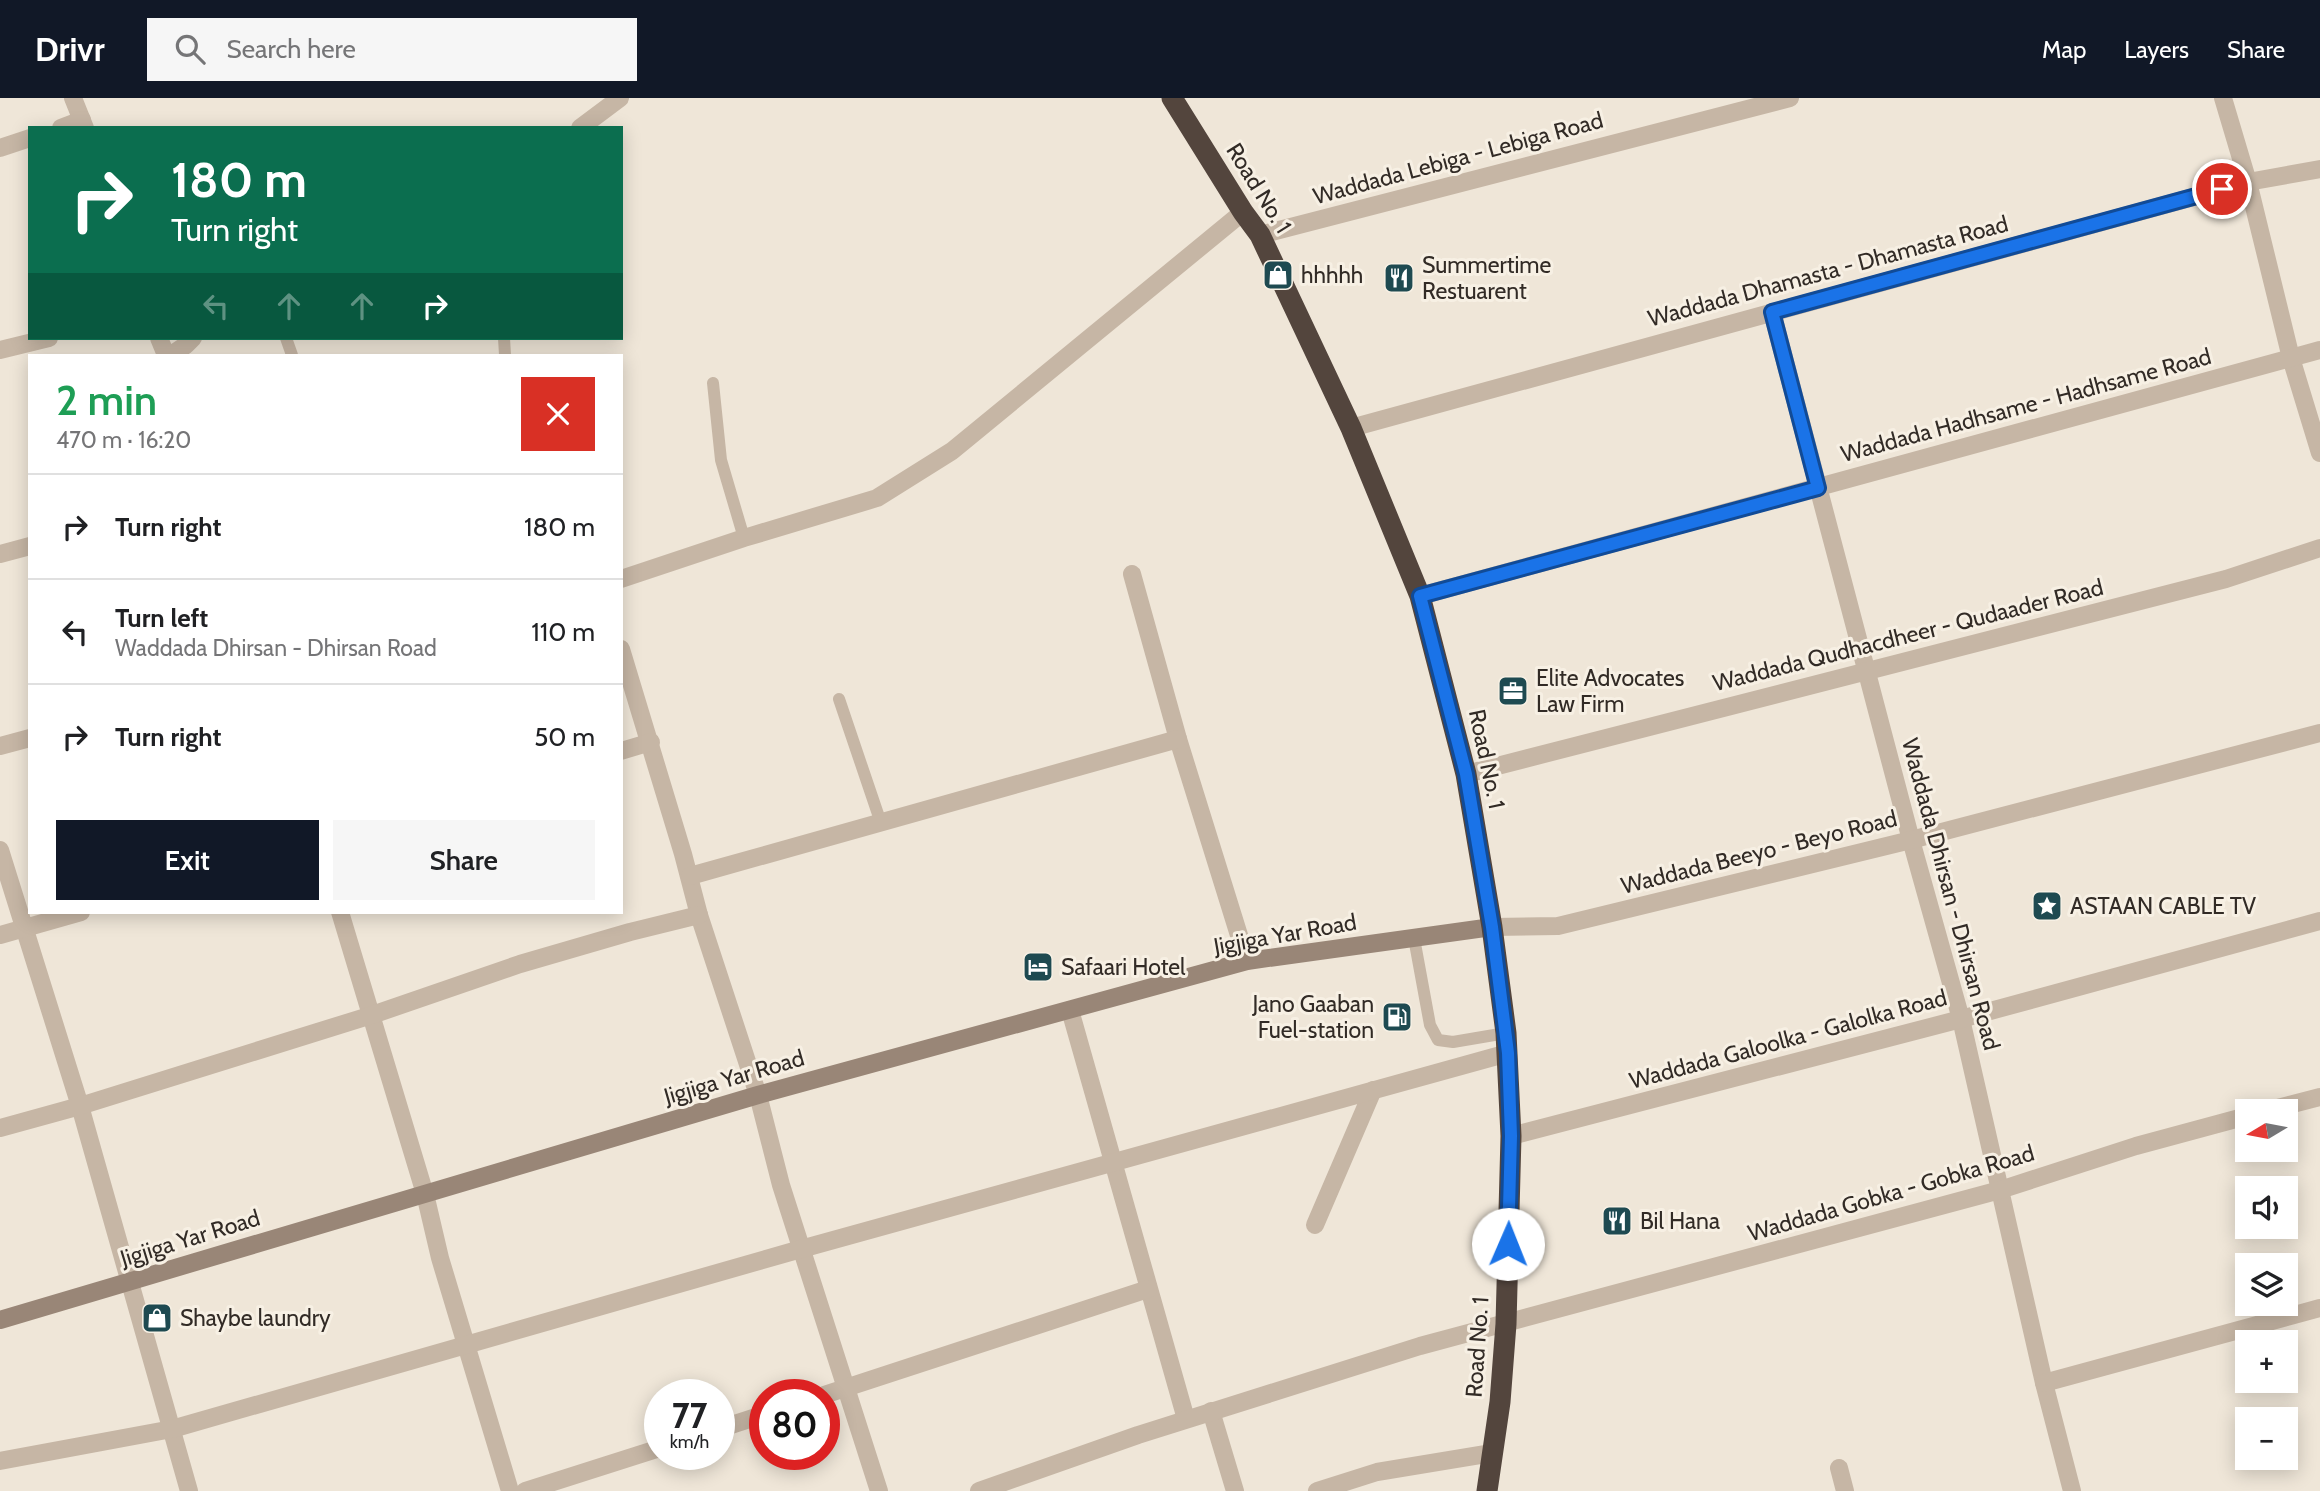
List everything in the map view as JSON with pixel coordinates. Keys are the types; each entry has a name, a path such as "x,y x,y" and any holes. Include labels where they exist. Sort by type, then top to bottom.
{"highway":[{"name":"Road No. 1","path":"1176,99 1243,212 1260,235 1350,428 1420,596 1466,774 1492,927 1507,1043 1511,1136 1506,1324 1500,1402 1487,1491"}],"street":[{"path":"73,98 84,124"},
{"path":"583,126 620,98"},
{"name":"Waddada Lebiga - Lebiga Road","path":"1260,235 1790,98"},
{"path":"2223,98 2248,182 2291,358 2320,453"},
{"path":"0,148 28,139"},
{"name":"Waddada Dhamasta - Dhamasta Road","path":"1350,428 2248,182 2320,169"},
{"path":"623,578 877,498 952,451 1243,212"},
{"name":"Waddada Dhirsan - Dhirsan Road","path":"1772,312 1910,840 1961,1019 2044,1383 2072,1491"},
{"path":"0,349 40,340"},
{"path":"171,354 190,340"},
{"name":"Waddada Hadhsame - Hadhsame Road","path":"1420,596 2320,350"},
{"path":"0,554 28,547"},
{"name":"Waddada Qudhacdheer - Qudaader Road","path":"1466,774 2226,579 2320,548"},
{"path":"1132,574 1178,739 1247,961"},
{"path":"623,655 651,742 699,915 758,1095 781,1185 879,1491"},
{"name":"Waddada Beeyo - Beyo Road","path":"1492,927 1558,926 1910,840 2320,733"},
{"path":"0,746 28,739"},
{"path":"690,876 1178,739"},
{"path":"623,750 651,742"},
{"path":"0,849 80,1106 189,1491"},
{"path":"0,935 74,914"},
{"path":"341,914 510,1491"},
{"path":"0,1128 80,1106 372,1014 520,964 699,915"},
{"name":"Waddada Galoolka - Galolka Road","path":"1511,1136 1961,1019 2320,920"},
{"name":"Jigjiga Yar Road","path":"0,1320 758,1095 1247,961 1492,927"},
{"path":"1070,1010 1186,1419"},
{"path":"0,1461 172,1429 1373,1090 1507,1043"},
{"path":"1315,1225 1373,1090"},
{"path":"2298,1103 2320,1097"},
{"name":"Waddada Gobka - Gobka Road","path":"979,1491 1186,1419 1420,1346 2000,1190 2136,1146 2235,1119"},
{"path":"840,1390 1149,1289"},
{"path":"2044,1383 2320,1308"},
{"path":"1211,1411 1235,1491"},
{"path":"1317,1491 1377,1472 1492,1452"},
{"path":"525,1491 644,1453"},
{"path":"1839,1468 1845,1491"}],"lane":[{"path":"713,383 721,460 744,538"},
{"path":"839,699 881,823"},
{"path":"1414,938 1430,1025 1438,1040 1507,1043"}],"place":[{"name":"hhhhh","path":"1278,275"},
{"name":"Summertime Restuarent","path":"1399,278"},
{"name":"Elite Advocates Law Firm","path":"1513,691"},
{"name":"ASTAAN CABLE TV","path":"2047,906"},
{"name":"Safaari Hotel","path":"1038,967"},
{"name":"Jano Gaaban Fuel-station","path":"1397,1017"},
{"name":"Bil Hana","path":"1617,1221"},
{"name":"Shaybe laundry","path":"157,1318"}],"route":[{"path":"1508,1244 1511,1136 1508,1053 1492,927 1466,774 1420,596 1818,488 1772,312 2222,189"}]}
